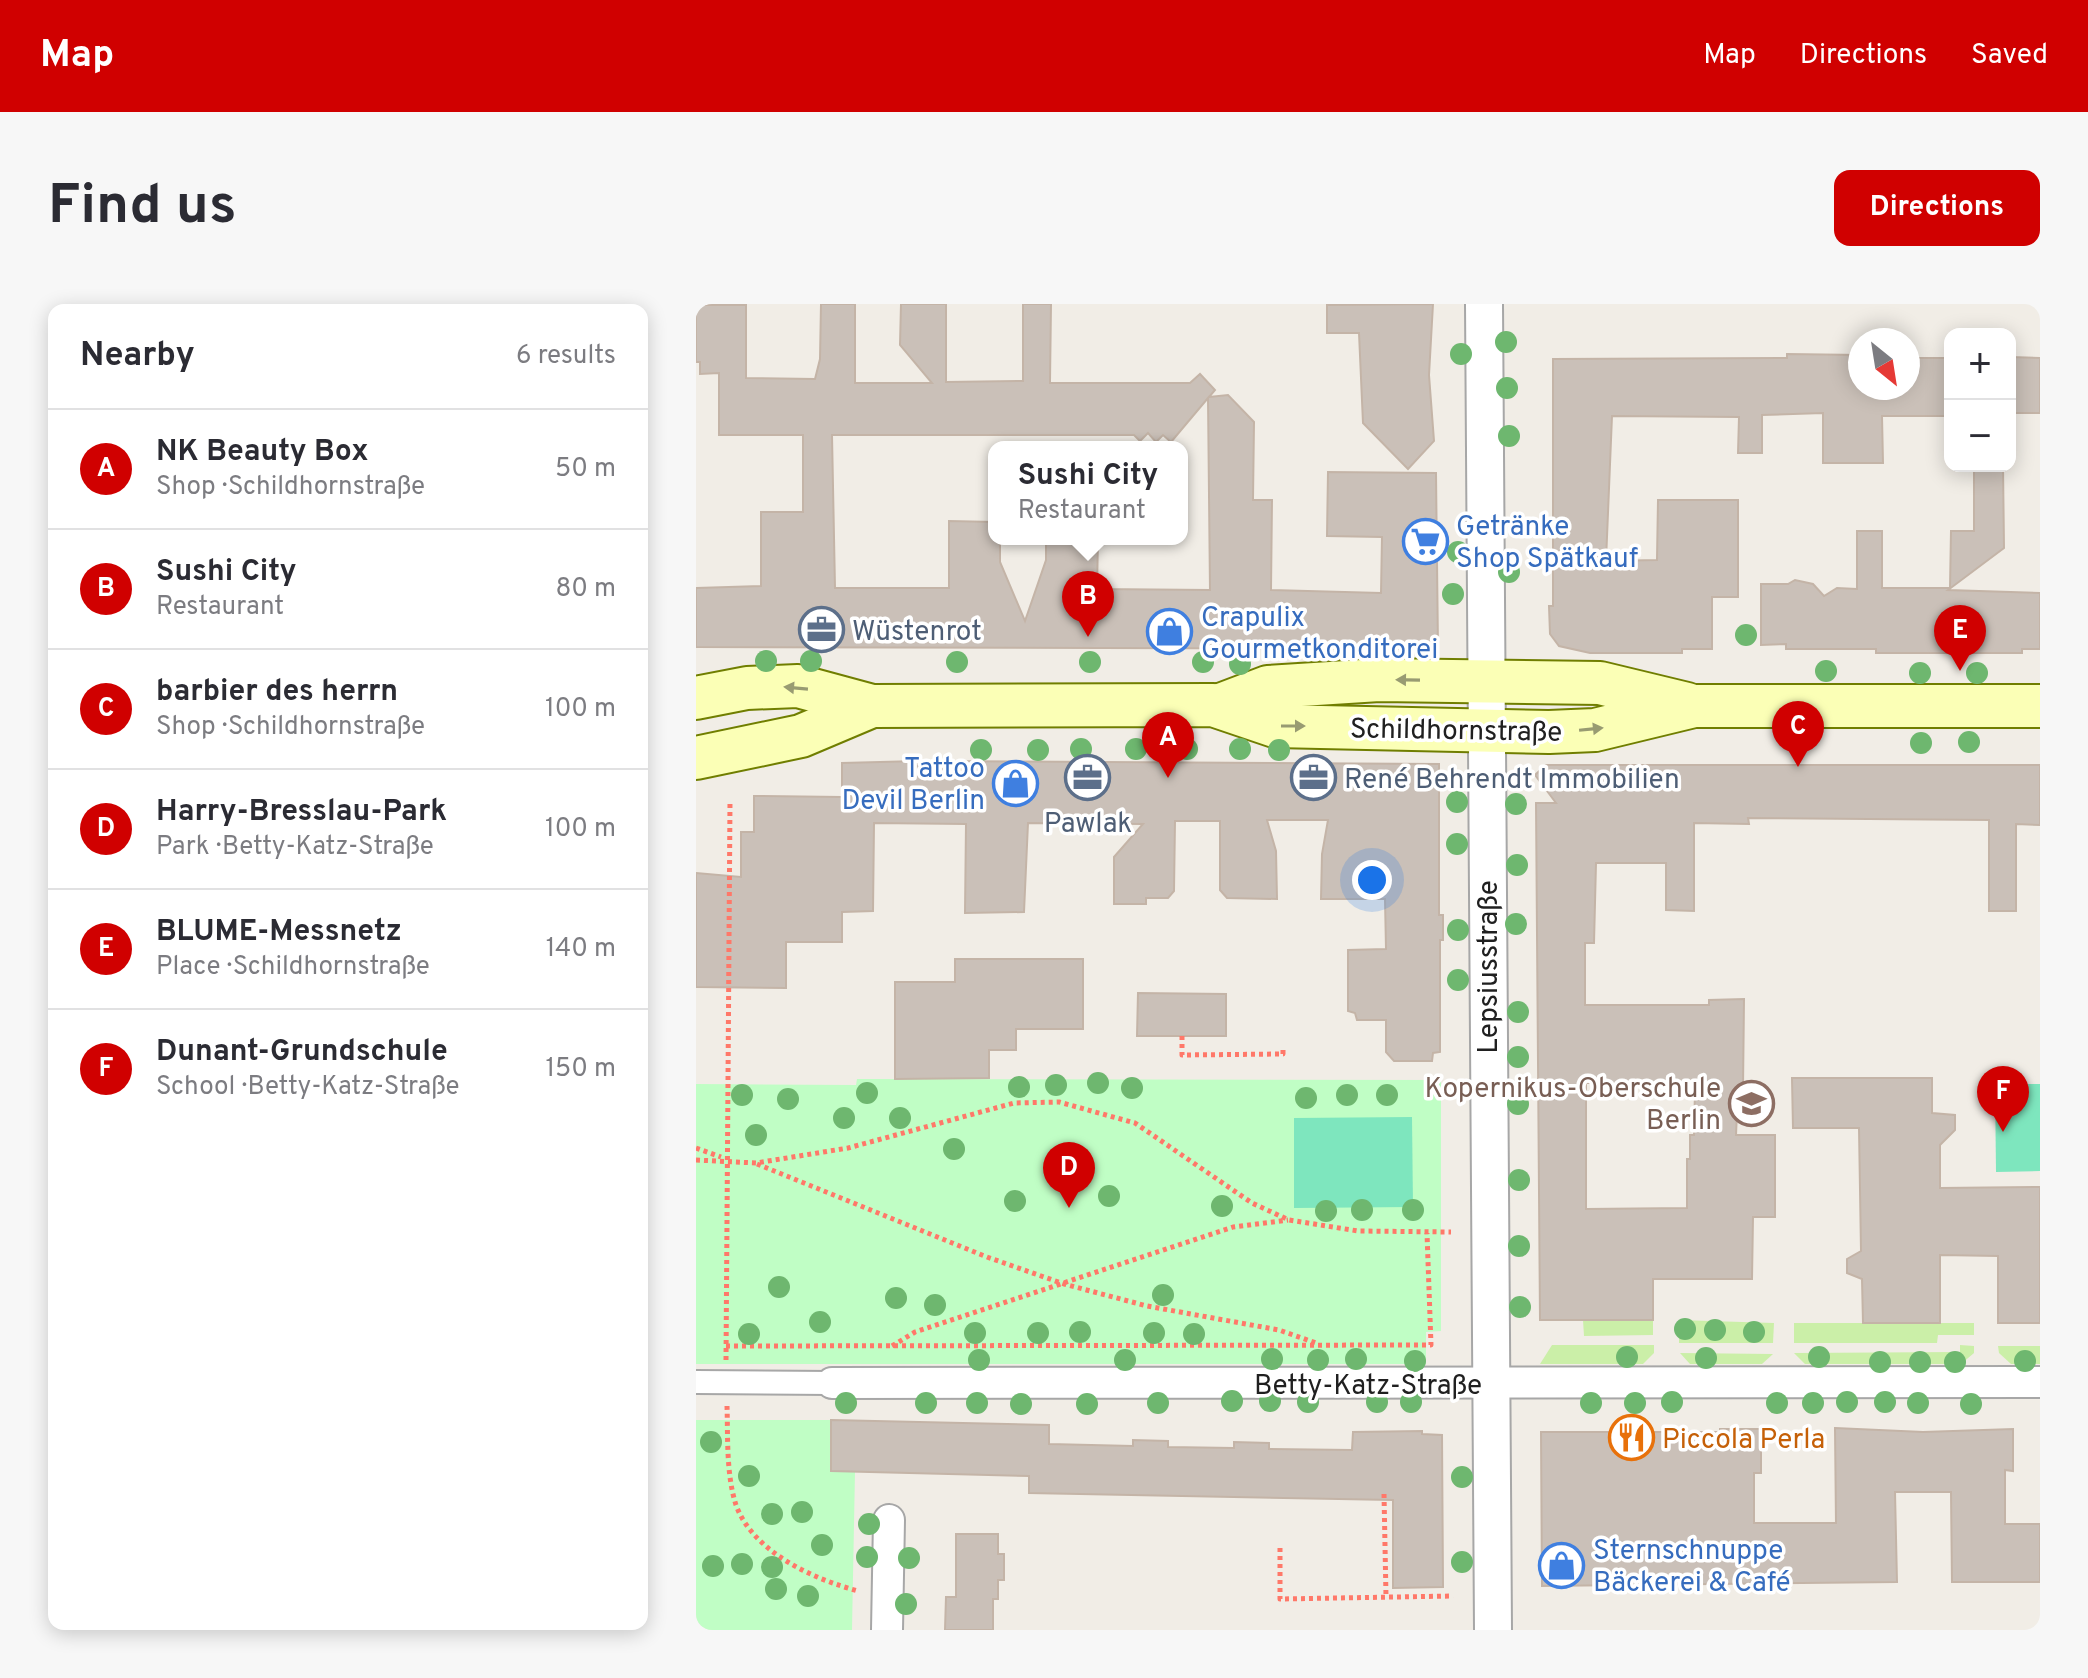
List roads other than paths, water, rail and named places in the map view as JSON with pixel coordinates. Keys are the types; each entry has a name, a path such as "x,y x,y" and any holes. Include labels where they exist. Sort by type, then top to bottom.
{"main road":[{"name":"Schildhornstraße","path":"1218,706 1268,687 1336,680 1600,683 1694,706"},
{"name":"Schildhornstraße","path":"696,698 747,688 798,686 872,706 1218,706 1275,726 1485,730 1595,730 1694,706 2040,706"},
{"name":"Schildhornstraße","path":"696,758 801,736 872,706"}],"street":[{"name":"Lepsiusstraße","path":"1484,304 1493,1630"},
{"name":"Betty-Katz-Straße","path":"696,1382 2040,1382"},
{"path":"887,1630 889,1520"}],"place":[{"name":"Getränke Shop Spätkauf","path":"1425,541"},
{"name":"Wüstenrot","path":"821,630"},
{"name":"Crapulix Gourmetkonditorei","path":"1170,632"},
{"name":"Sushi City","path":"1088,637"},
{"name":"BLUME-Messnetz","path":"1960,671"},
{"name":"barbier des herrn","path":"1798,767"},
{"name":"Pawlak","path":"1088,778"},
{"name":"NK Beauty Box","path":"1168,778"},
{"name":"René Behrendt Immobilien","path":"1313,778"},
{"name":"Tattoo Devil Berlin","path":"1016,783"},
{"name":"Kopernikus-Oberschule Berlin","path":"1752,1103"},
{"name":"Dunant-Grundschule","path":"2003,1132"},
{"name":"Harry-Bresslau-Park","path":"1069,1208"},
{"name":"Piccola Perla","path":"1631,1438"},
{"name":"Sternschnuppe Bäckerei & Café","path":"1562,1565"}]}
